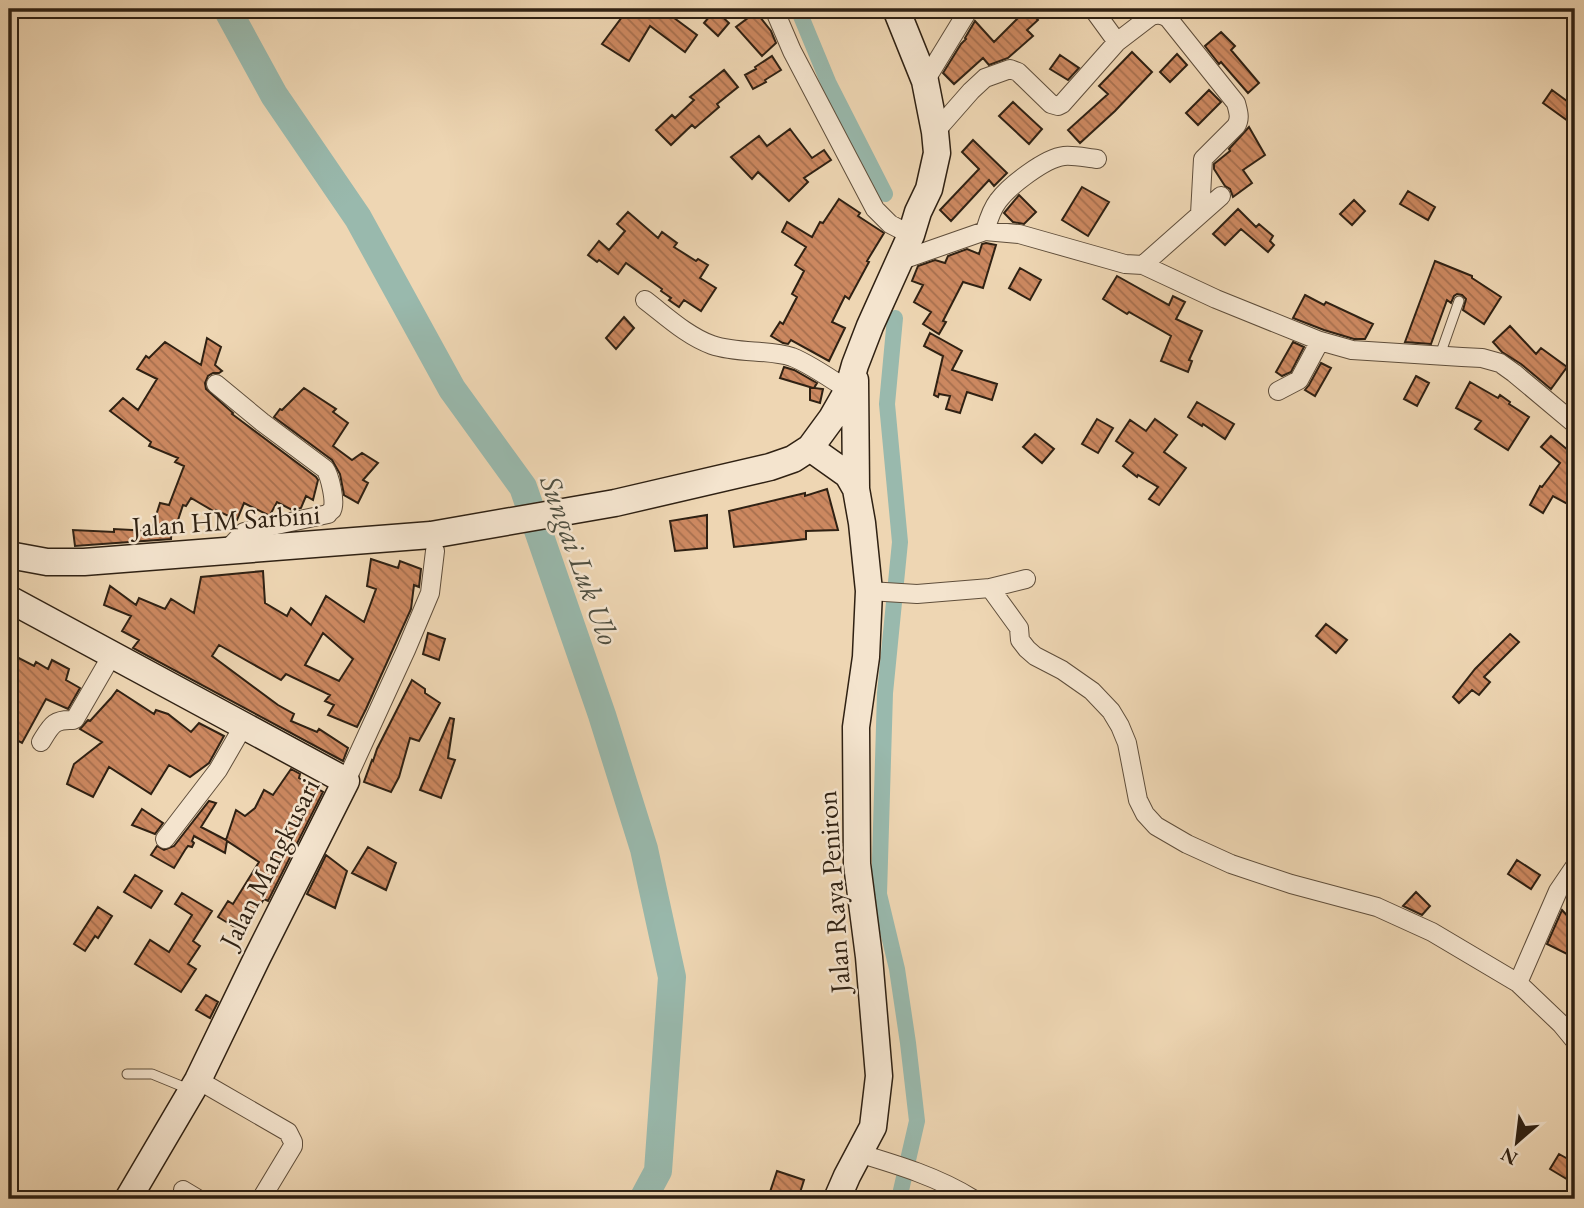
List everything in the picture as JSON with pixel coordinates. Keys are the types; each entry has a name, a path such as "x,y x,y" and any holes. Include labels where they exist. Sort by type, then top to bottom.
{"main road":[{"path":"856,489 848,475 810,448 832,418 852,377 883,293 911,236 929,189 937,153 925,81 896,9"},
{"name":"Jalan Raya Peniron","path":"837,1199 873,1127 879,1076 869,957 857,864 856,727 866,657 882,592 862,523 856,489 852,377"},
{"name":"Jalan HM Sarbini","path":"9,555 47,562 84,562 385,540 441,541 770,467 793,460 810,448"},
{"name":"Jalan Mangkusari","path":"9,599 346,781 195,1086 128,1199"}],"street":[{"path":"774,9 792,51 875,209 890,224 911,236"},
{"path":"925,81 969,9"},
{"path":"1093,9 1117,42"},
{"path":"935,132 985,78 1010,69 1018,72 1051,104 1062,104 1117,42 1151,16 1162,15 1168,18 1236,103 1239,114 1238,122 1203,159 1199,214"},
{"path":"985,231 998,201 1030,171 1064,156 1097,159"},
{"path":"1143,265 1221,196"},
{"path":"899,261 985,231 1019,234 1125,264 1143,265 1216,299 1320,341 1352,350 1482,358 1500,363 1575,424"},
{"path":"645,300 677,325 711,344 738,351 794,357 852,377"},
{"path":"1278,391 1301,377 1320,341"},
{"path":"216,384 325,469 330,476 333,501 328,514 244,532 226,551"},
{"path":"346,781 430,593 441,541"},
{"path":"882,592 918,594 990,588 1026,579"},
{"path":"990,588 1018,628 1020,640 1027,649 1092,691 1111,711 1127,743 1138,800 1145,814 1156,826 1231,864 1291,884 1377,907 1432,932 1518,983 1575,1041"},
{"path":"41,742 58,720 75,719 112,655"},
{"path":"165,839 218,770 244,725"},
{"path":"1518,983 1558,891 1575,866"},
{"path":"195,1086 288,1132 291,1136 293,1146 261,1199"},
{"path":"858,1153 933,1178 974,1199"}],"lane":[{"path":"1440,355 1459,301"},
{"path":"127,1074 152,1074 195,1086"}],"building":[{"path":"628,9 662,9 697,35 685,52 650,26 629,61 602,44"},
{"path":"1008,9 1028,9 1038,20 1027,30 1033,36 1008,58 989,65 983,58 954,84 943,73 975,21 994,42 1017,19"},
{"path":"715,10 729,23 718,36 704,23"},
{"path":"756,12 771,31 776,43 762,56 736,27"},
{"path":"1221,32 1235,46 1231,50 1259,83 1248,93 1205,46"},
{"path":"1132,52 1152,72 1080,143 1068,130 1108,94 1099,86"},
{"path":"1177,54 1187,65 1170,82 1160,72"},
{"path":"1060,55 1079,68 1068,80 1050,69"},
{"path":"772,56 781,70 753,89 745,75"},
{"path":"724,70 738,87 717,104 719,107 695,128 692,125 671,145 656,130 672,115 675,118 694,100 690,97"},
{"path":"1209,90 1221,102 1198,125 1186,113"},
{"path":"1552,90 1575,107 1575,126 1543,103"},
{"path":"1013,102 1042,129 1029,144 999,116"},
{"path":"1249,127 1265,155 1243,170 1252,183 1233,197 1214,169 1214,164 1230,151"},
{"path":"790,129 812,158 824,150 831,160 804,178 808,182 789,201 758,172 752,179 731,157 759,136 767,146"},
{"path":"973,140 1007,173 994,186 989,180 951,221 940,210 979,169 962,152"},
{"path":"1082,187 1109,202 1088,236 1062,220"},
{"path":"1408,191 1435,207 1428,220 1400,204"},
{"path":"1019,195 1036,212 1024,224 1013,222 1004,213"},
{"path":"839,199 860,213 858,216 884,233 849,299 845,296 832,322 845,328 829,361 791,340 788,344 783,343 771,336 780,322 783,324 797,297 792,294 804,271 795,265 806,247 782,232 787,222 812,237 820,222 823,223"},
{"path":"1354,200 1365,211 1352,225 1340,214"},
{"path":"1238,209 1256,227 1259,224 1273,236 1270,241 1274,245 1268,252 1241,229 1225,245 1213,234"},
{"path":"628,212 658,238 662,232 677,243 674,247 708,265 700,278 716,288 701,311 684,300 679,307 669,300 671,298 661,291 662,289 626,263 618,274 588,255 599,241 609,250 625,231 617,224"},
{"path":"982,244 996,245 983,288 963,282 939,334 923,324 931,312 914,302 923,285 912,281 918,266 935,260 945,263 948,256 967,249 979,254"},
{"path":"1435,261 1472,276 1501,297 1484,324 1463,310 1466,299 1457,294 1451,303 1447,300 1431,344 1405,342"},
{"path":"1020,268 1041,280 1030,300 1009,288"},
{"path":"1117,276 1169,305 1173,296 1185,302 1176,319 1202,331 1189,360 1192,361 1188,372 1161,361 1171,336 1103,299"},
{"path":"1305,295 1373,324 1365,339 1354,339 1293,318"},
{"path":"624,317 634,328 616,349 606,338"},
{"path":"1510,326 1536,354 1541,348 1567,367 1551,389 1502,352 1493,342"},
{"path":"930,333 962,351 952,370 997,384 992,400 967,392 960,413 946,409 950,396 934,395 943,356 924,346"},
{"path":"207,338 221,347 215,365 222,371 208,376 206,389 232,414 316,477 318,480 313,500 306,496 301,508 292,510 277,502 270,515 244,503 237,520 216,510 215,512 191,498 186,506 183,505 176,526 172,525 171,539 75,546 73,530 151,531 160,503 169,505 184,466 175,462 178,458 149,446 151,442 110,411 123,398 138,410 157,379 137,369 146,356 149,358 165,342 201,365"},
{"path":"1293,342 1304,347 1291,372 1282,376 1276,372"},
{"path":"1321,363 1331,368 1315,396 1305,390"},
{"path":"784,367 817,383 814,388 823,389 820,403 810,400 810,388 813,388 780,378"},
{"path":"1416,376 1429,383 1417,406 1404,399"},
{"path":"1470,382 1498,398 1500,395 1529,417 1508,450 1475,429 1481,421 1456,408"},
{"path":"304,388 336,409 333,412 348,423 333,446 352,460 362,453 378,463 363,480 368,483 358,503 344,495 340,474 332,460 274,417"},
{"path":"1197,402 1234,424 1225,439 1188,417"},
{"path":"1097,419 1113,428 1098,453 1082,444"},
{"path":"1155,419 1177,435 1164,452 1186,468 1159,505 1149,499 1158,487 1138,475 1137,477 1123,466 1133,453 1116,441 1130,420 1146,431"},
{"path":"1035,434 1054,449 1042,463 1023,447"},
{"path":"1551,436 1575,456 1575,508 1553,496 1543,513 1530,505 1540,486 1542,487 1560,463 1541,447"},
{"path":"827,489 838,530 806,531 806,539 734,547 729,511"},
{"path":"707,515 707,548 675,551 670,521"},
{"path":"371,559 398,568 400,561 421,569 419,587 414,585 411,609 357,727 328,715 334,705 325,701 330,695 286,674 281,680 219,645 212,656 294,714 291,721 317,732 319,729 348,748 343,761 133,648 139,640 122,631 131,616 104,605 110,586 136,605 139,598 165,609 171,599 194,613 201,577 263,571 265,603 287,616 291,608 311,625 326,596 364,622 376,589 367,586","holes":["323,633 353,659 339,681 305,665"]},
{"path":"1326,624 1347,640 1336,653 1316,636"},
{"path":"428,633 445,639 439,660 423,654"},
{"path":"1510,634 1519,642 1484,677 1490,682 1479,695 1472,690 1459,703 1453,697 1475,669"},
{"path":"9,653 34,666 36,662 48,669 52,660 69,669 66,680 80,688 68,709 46,699 22,743 9,736"},
{"path":"412,680 440,703 419,741 410,738 399,777 391,792 364,782 377,749"},
{"path":"117,690 154,714 156,710 168,714 191,732 199,723 224,736 209,763 190,777 169,765 151,794 109,767 93,797 67,784 74,764 102,742 80,729"},
{"path":"450,718 454,719 448,758 455,760 441,798 420,790"},
{"path":"291,769 300,774 299,778 323,792 268,901 264,899 243,932 218,917 228,901 233,904 259,862 227,841 225,853 194,836 192,847 188,846 174,868 151,855 157,846 164,850 174,846 209,801 216,803 201,827 226,840 236,810 245,816 255,808 264,790 273,795"},
{"path":"142,809 163,823 155,834 132,825"},
{"path":"368,847 396,863 386,890 352,873"},
{"path":"326,855 347,871 335,908 307,894"},
{"path":"1517,860 1540,875 1531,889 1508,874"},
{"path":"135,875 162,891 151,908 124,892"},
{"path":"1416,892 1430,906 1422,915 1403,906"},
{"path":"182,893 212,911 193,941 200,946 188,964 196,969 181,992 135,964 150,940 169,952 192,915 175,904"},
{"path":"98,907 112,916 98,938 95,936 85,951 74,944"},
{"path":"1562,910 1575,924 1571,929 1575,946 1569,955 1547,944"},
{"path":"206,995 218,1002 210,1018 196,1010"},
{"path":"1559,1154 1575,1163 1575,1184 1550,1169"},
{"path":"777,1171 804,1180 798,1199 780,1199 769,1195"}],"waterway":[{"name":"Sungai Luk Ulo","path":"227,9 274,95 358,218 452,389 523,487 602,715 644,849 672,977 658,1171 643,1199"},
{"path":"798,9 829,84 885,194"},
{"path":"895,318 887,404 900,542 885,693 879,894 897,969 917,1121 899,1199"}]}
